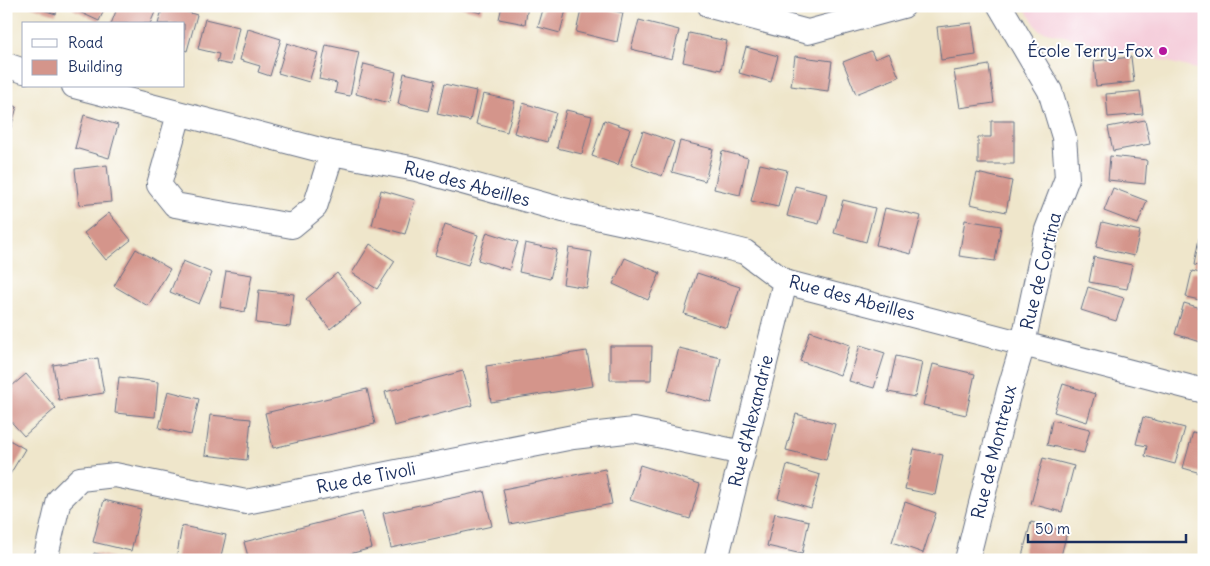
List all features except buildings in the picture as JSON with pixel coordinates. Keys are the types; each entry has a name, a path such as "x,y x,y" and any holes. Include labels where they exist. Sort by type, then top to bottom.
{"street":[{"path":"710,6 808,32 904,6"},
{"name":"Rue de Cortina","path":"1000,6 1050,91 1064,137 1067,178 1047,230 1023,344"},
{"path":"6,65 22,70"},
{"name":"Rue des Abeilles","path":"82,88 332,153 416,169 562,210 657,230 745,252 786,282 1204,391"},
{"path":"179,114 159,185 175,205 292,226 315,208 332,153"},
{"name":"Rue d'Alexandrie","path":"716,560 786,282"},
{"name":"Rue de Montreux","path":"967,560 1009,391 1023,344"},
{"name":"Rue de Tivoli","path":"45,560 59,500 80,479 115,475 246,502 573,437 634,430 742,453"}],"shaded area":[{"name":"École Terry-Fox","path":"1023,6 1204,6 1204,71 1039,30"}],"place":[{"name":"École Terry-Fox","path":"1163,51"}]}
